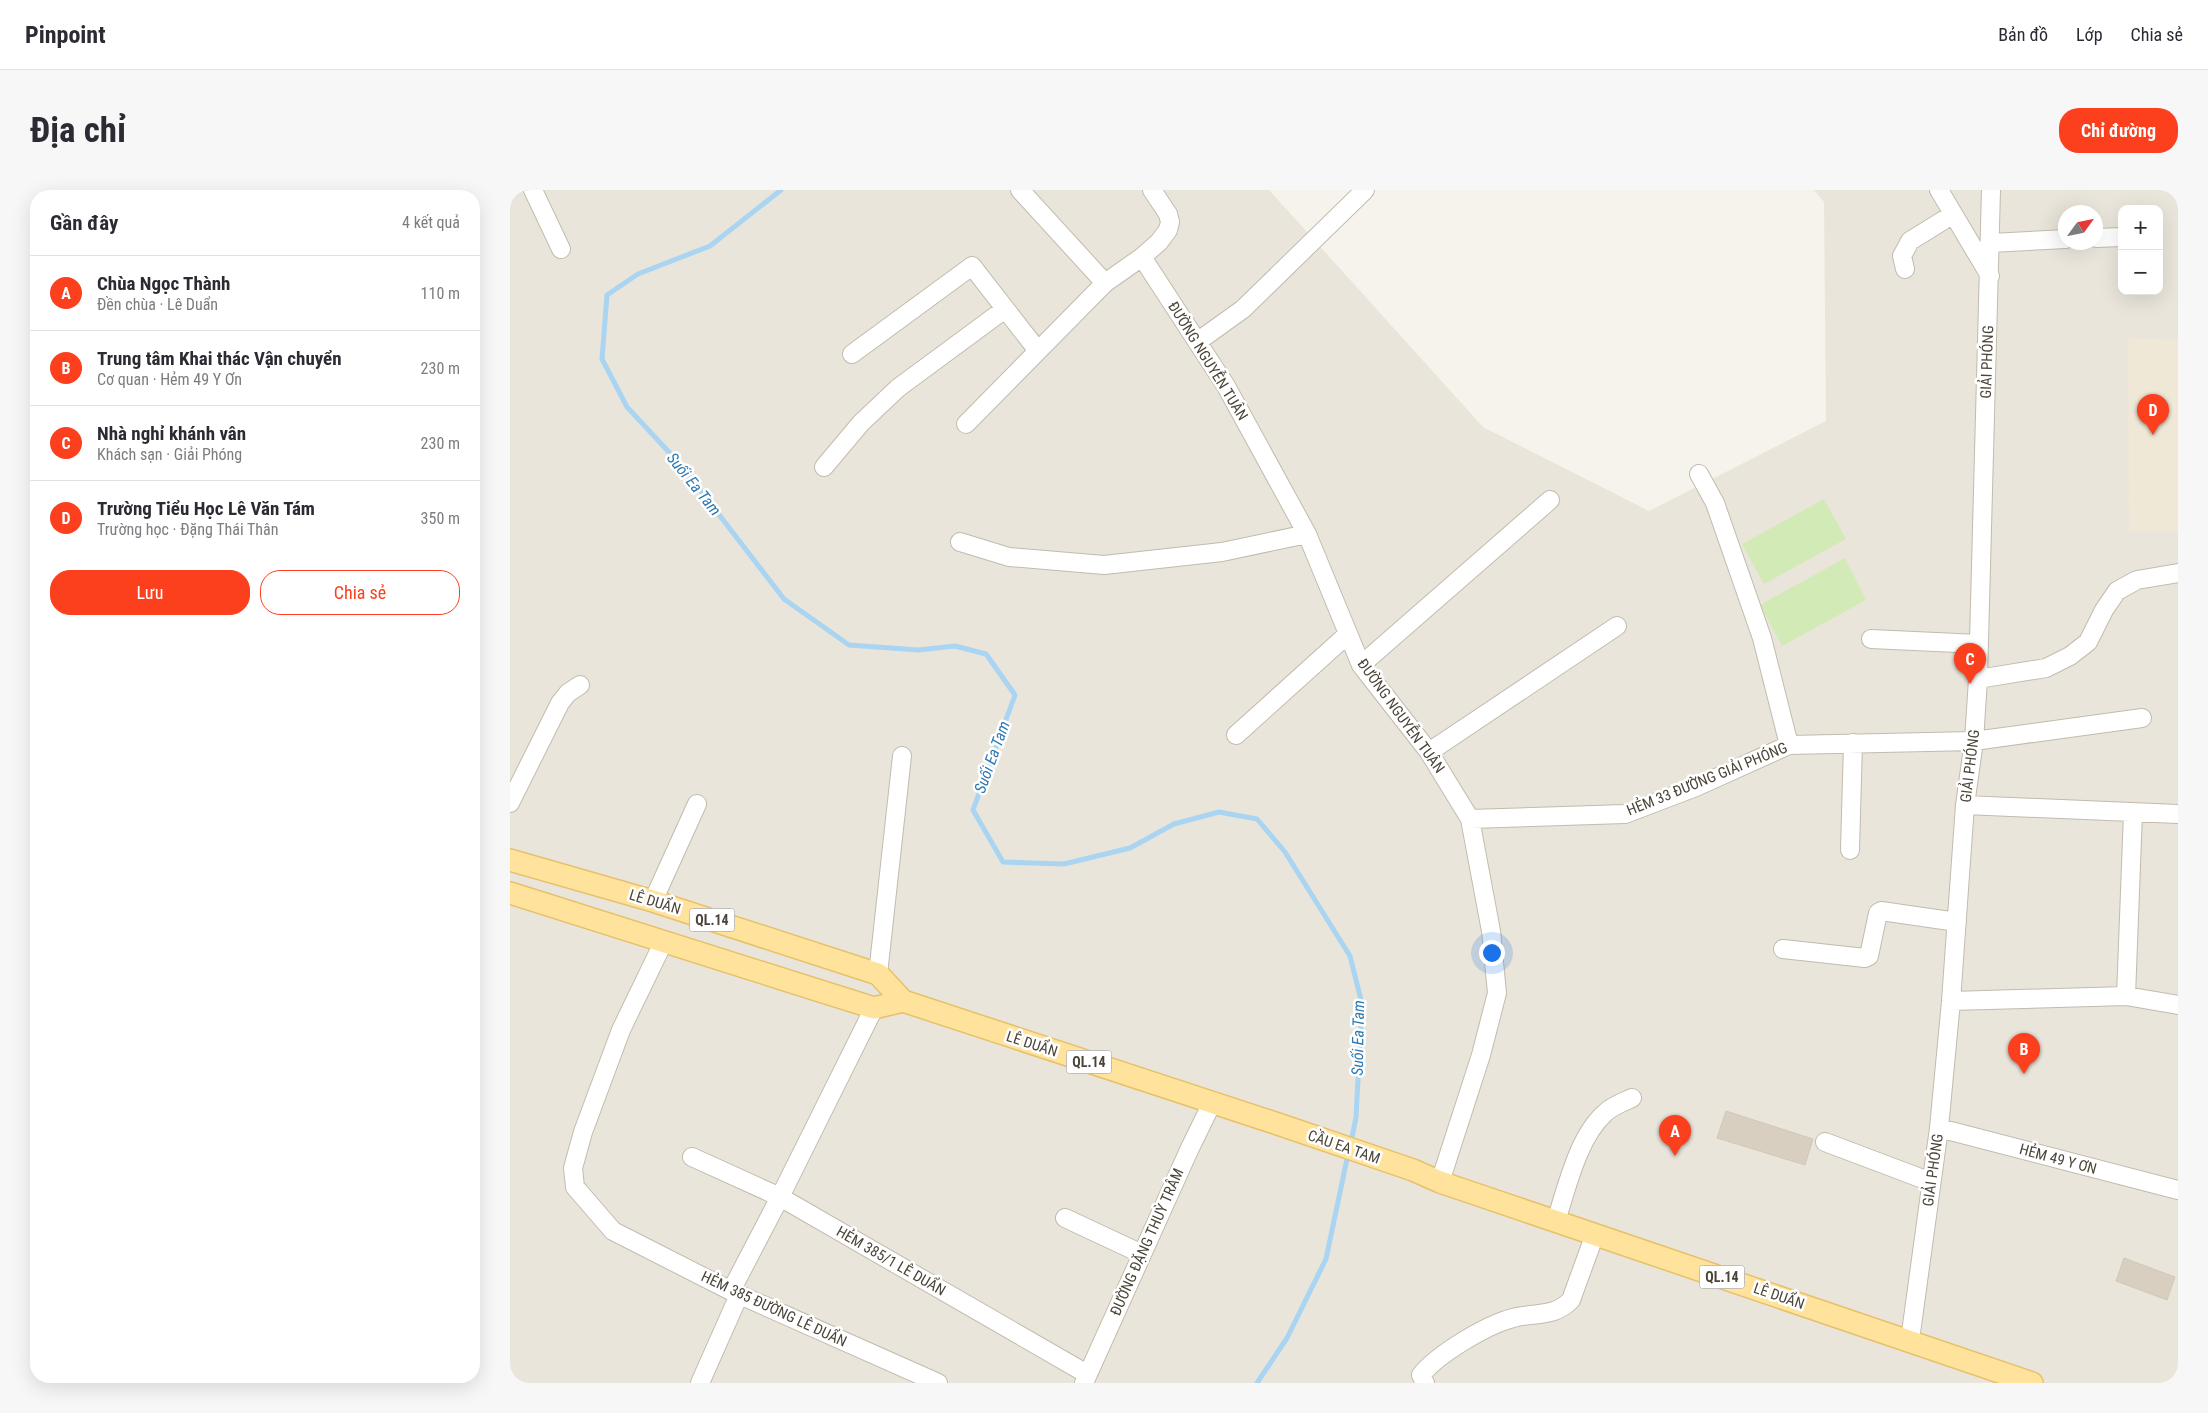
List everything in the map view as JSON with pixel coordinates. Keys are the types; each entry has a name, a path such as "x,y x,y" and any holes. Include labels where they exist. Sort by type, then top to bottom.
{"main road":[{"name":"LÊ DUẨN","path":"510,860 653,901 878,974 903,1001 1276,1124"},
{"name":"QL.14","path":"510,893 663,943 874,1008"},
{"path":"874,1008 903,1001"},
{"name":"CẦU EA TAM","path":"1276,1124 1413,1170"},
{"name":"LÊ DUẨN","path":"1413,1170 1440,1182 2032,1383"}],"street":[{"path":"534,190 561,249"},
{"path":"966,424 1105,283 1160,242 1168,230 1170,222 1168,214 1152,190"},
{"path":"1197,342 1243,309 1365,190"},
{"path":"1939,190 1990,276"},
{"name":"GIẢI PHÓNG","path":"1910,1340 1939,1128 1951,1001 1965,805 1974,741 1978,679 1991,190"},
{"path":"1026,192 1105,283"},
{"path":"1905,269 1902,256 1910,241 1952,214"},
{"path":"2103,238 2118,237"},
{"path":"1991,242 2058,239"},
{"name":"ĐƯỜNG NGUYỄN TUÂN","path":"1142,257 1226,386 1307,534 1361,665 1429,752 1470,819 1491,931 1497,993 1481,1055 1440,1182"},
{"path":"852,354 972,266 1038,351"},
{"path":"824,467 861,424 898,388 1006,309"},
{"path":"1699,474 1715,503 1762,638 1789,745"},
{"path":"1361,665 1550,500"},
{"path":"960,542 1009,557 1104,565 1222,552 1307,534"},
{"path":"1978,679 2046,668 2070,656 2088,642 2104,610 2117,591 2137,580 2178,573"},
{"path":"1429,752 1617,626"},
{"path":"1236,735 1348,634"},
{"path":"1871,639 1979,644"},
{"path":"510,803 560,703 568,693 580,684"},
{"name":"HẺM 33 ĐƯỜNG GIẢI PHÓNG","path":"1470,819 1625,814 1696,787 1789,745 1974,741 2142,718"},
{"path":"1850,850 1854,744"},
{"path":"878,974 902,756"},
{"path":"653,901 697,804"},
{"path":"1965,805 2178,814"},
{"path":"2126,996 2133,813"},
{"path":"1783,949 1865,958 1869,956 1878,912 1881,911 1956,922"},
{"name":"HẺM 385 ĐƯỜNG LÊ DUẨN","path":"663,943 622,1030 575,1156 573,1168 575,1187 613,1230 735,1293 938,1383"},
{"path":"1951,1001 2126,996 2178,1005"},
{"path":"700,1383 735,1293 780,1197 874,1008"},
{"path":"1556,1221 1586,1138 1606,1111 1632,1098"},
{"name":"ĐƯỜNG ĐẶNG THUỲ TRÂM","path":"1085,1378 1212,1103"},
{"name":"HẺM 49 Y ƠN","path":"1939,1128 2178,1190"},
{"path":"1825,1142 1932,1182"},
{"name":"HẺM 385/1 LÊ DUẨN","path":"692,1157 780,1197 1085,1378"},
{"path":"1065,1218 1142,1254"},
{"path":"1425,1383 1421,1375 1434,1362 1477,1335 1514,1318 1556,1312 1564,1307 1570,1300 1595,1234"}],"shaded area":[{"path":"510,190 1269,190 1483,427 1649,511 1826,421 1824,202 1814,190 2178,190 2178,1383 510,1383"},
{"path":"2128,338 2178,340 2178,531 2129,532"}],"green space":[{"path":"1824,499 1846,539 1764,584 1742,544"},
{"path":"1845,558 1866,600 1782,646 1760,605"}],"building":[{"path":"1726,1111 1813,1139 1805,1165 1717,1138"},
{"path":"2124,1258 2175,1277 2167,1300 2116,1281"}],"waterway":[{"name":"Suối Ea Tam","path":"781,190 710,246 638,274 607,295 602,359 627,407 680,464 784,599 849,645 918,650 955,646 986,654 1015,695 973,810 1003,862 1064,864 1130,848 1174,824 1219,812 1257,819 1285,852 1350,956 1362,1004 1356,1117 1351,1143"},
{"name":"Suối Ea Tam","path":"1257,1383 1287,1338 1326,1259 1348,1154"}],"place":[{"name":"Trường Tiểu Học Lê Văn Tám","path":"2153,435"},
{"name":"Nhà nghỉ khánh vân","path":"1970,684"},
{"name":"Trung tâm Khai thác Vận chuyển","path":"2024,1074"},
{"name":"Chùa Ngọc Thành","path":"1675,1156"}]}
